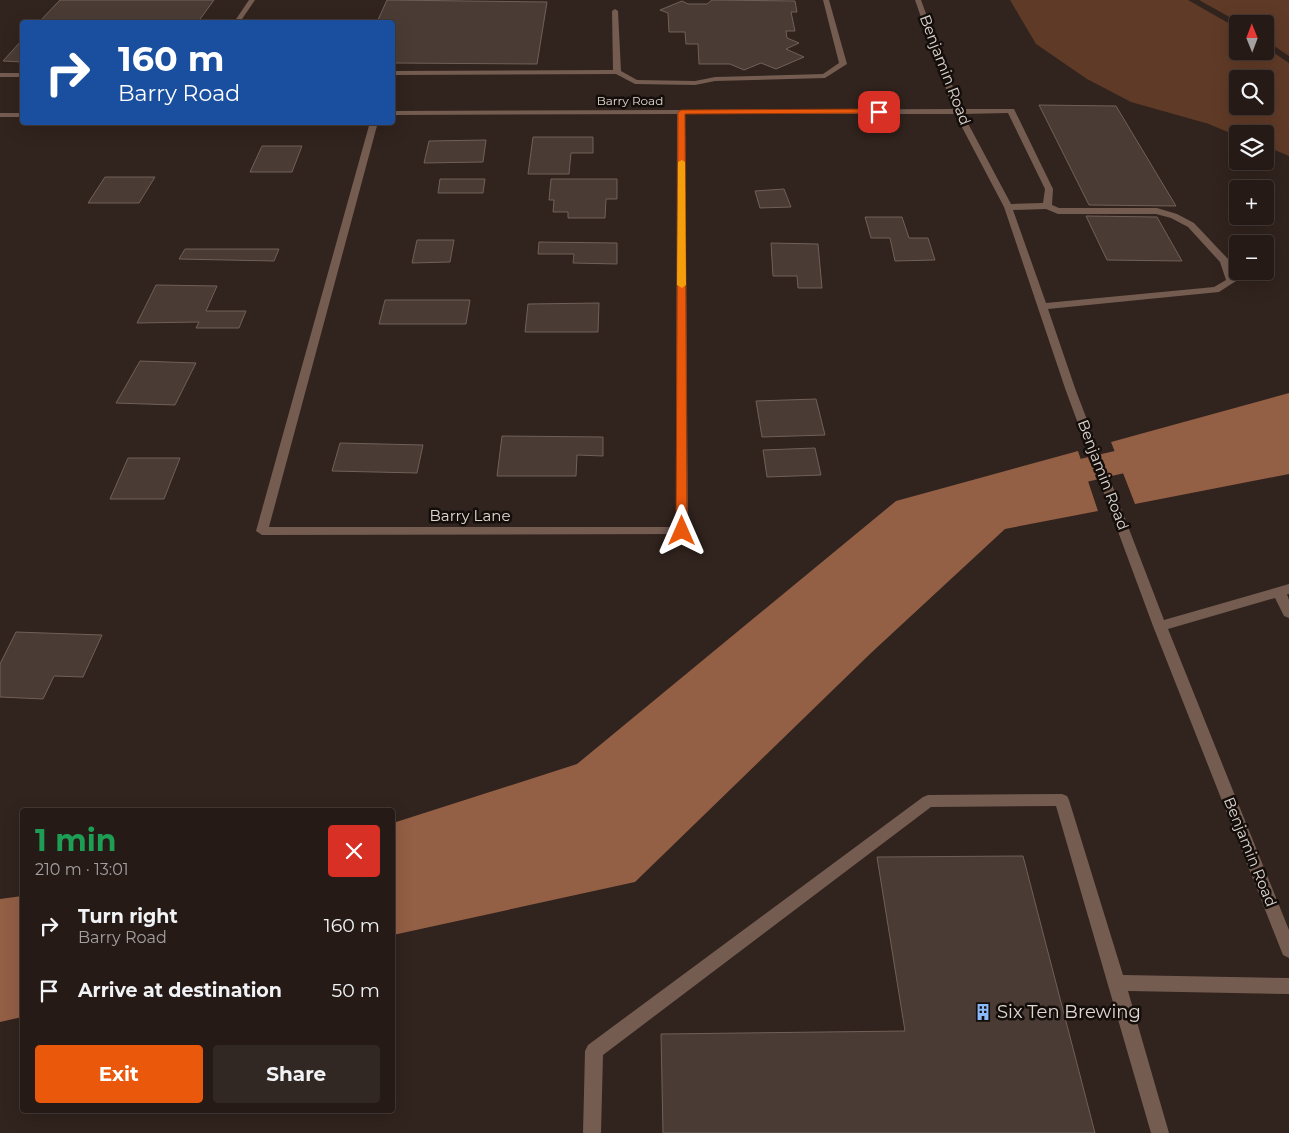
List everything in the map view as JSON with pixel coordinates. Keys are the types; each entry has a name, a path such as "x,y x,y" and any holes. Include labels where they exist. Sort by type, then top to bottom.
{"street":[{"path":"238,20 252,0"},
{"path":"395,73 618,72 634,82 665,84 695,84 714,79 825,76 843,64 826,0"},
{"name":"Benjamin Road","path":"918,0 958,111 1008,207 1072,390 1160,626 1289,950"},
{"path":"615,11 618,72"},
{"path":"0,75 20,74"},
{"name":"Barry Road","path":"395,113 1010,111 1049,189 1047,206"},
{"name":"Barry Lane","path":"373,125 262,531 682,531 681,112"},
{"path":"0,115 20,115"},
{"path":"1008,207 1047,206 1058,211 1158,211 1174,216 1191,225 1225,261 1231,281 1216,290 1044,306"},
{"path":"1160,626 1284,591 1289,614"},
{"path":"592,1133 594,1050 928,801 1062,800 1160,1133"},
{"path":"1117,983 1289,986"}],"shaded area":[{"path":"1010,0 1188,0 1229,23 1229,60 1274,60 1274,53 1289,63 1289,156 1274,150 1274,125 1229,125 1229,133 1209,124 1131,102 1087,79 1036,44"},
{"path":"1199,0 1289,0 1289,56 1274,46 1274,15 1229,15 1229,17"},
{"path":"1289,393 1289,474 1135,504 1111,442"},
{"path":"1078,451 1098,511 1005,529 871,653 635,882 395,935 395,822 577,764 896,501"},
{"path":"20,896 20,1017 0,1022 0,899"}],"building":[{"path":"60,0 214,0 199,20 41,20"},
{"path":"387,0 547,2 537,64 395,63 395,20 378,20"},
{"path":"712,0 795,1 797,12 791,12 795,31 786,31 787,38 799,43 786,49 804,57 776,69 761,63 744,70 730,64 699,64 698,44 686,44 685,32 669,32 668,13 660,10 682,1 688,4 707,4"},
{"path":"20,42 20,62 3,61"},
{"path":"1039,105 1116,106 1176,206 1089,205"},
{"path":"533,137 593,137 593,153 571,153 569,174 528,174"},
{"path":"486,140 483,162 424,163 429,141"},
{"path":"262,146 302,146 292,172 250,172"},
{"path":"105,177 155,177 139,203 88,203"},
{"path":"440,179 485,179 483,193 438,193"},
{"path":"551,179 617,179 617,199 606,199 605,218 568,218 568,212 553,212 554,200 549,200"},
{"path":"784,189 791,207 760,208 755,191"},
{"path":"1086,216 1157,217 1182,261 1107,260"},
{"path":"865,217 902,217 909,238 928,238 935,260 895,261 890,238 871,238"},
{"path":"417,240 454,240 450,262 412,263"},
{"path":"539,242 617,243 617,264 573,263 574,254 538,254"},
{"path":"771,243 818,244 822,288 798,288 797,276 773,276"},
{"path":"185,249 279,249 274,261 179,259"},
{"path":"156,285 217,286 206,311 246,311 239,328 196,328 199,322 137,323"},
{"path":"385,300 470,300 466,324 379,324"},
{"path":"599,303 598,332 525,332 528,304"},
{"path":"140,361 196,363 175,405 116,403"},
{"path":"816,399 825,435 762,437 756,401"},
{"path":"502,436 603,437 603,456 577,455 576,476 497,476"},
{"path":"340,443 423,445 417,473 332,471"},
{"path":"815,448 821,475 767,477 763,450"},
{"path":"128,458 180,458 164,499 110,499"},
{"path":"16,632 102,635 83,677 54,676 43,699 0,697 0,664"},
{"name":"Six Ten Brewing","path":"1023,856 1095,1133 663,1133 661,1034 905,1031 877,857"}],"waterway":[{"path":"1030,486 1051,478 1175,449"}],"slow traffic":[{"path":"682,162 682,285"}],"place":[{"name":"Six Ten Brewing","path":"983,1012"}],"route":[{"path":"682,531 681,112 879,112"}]}
